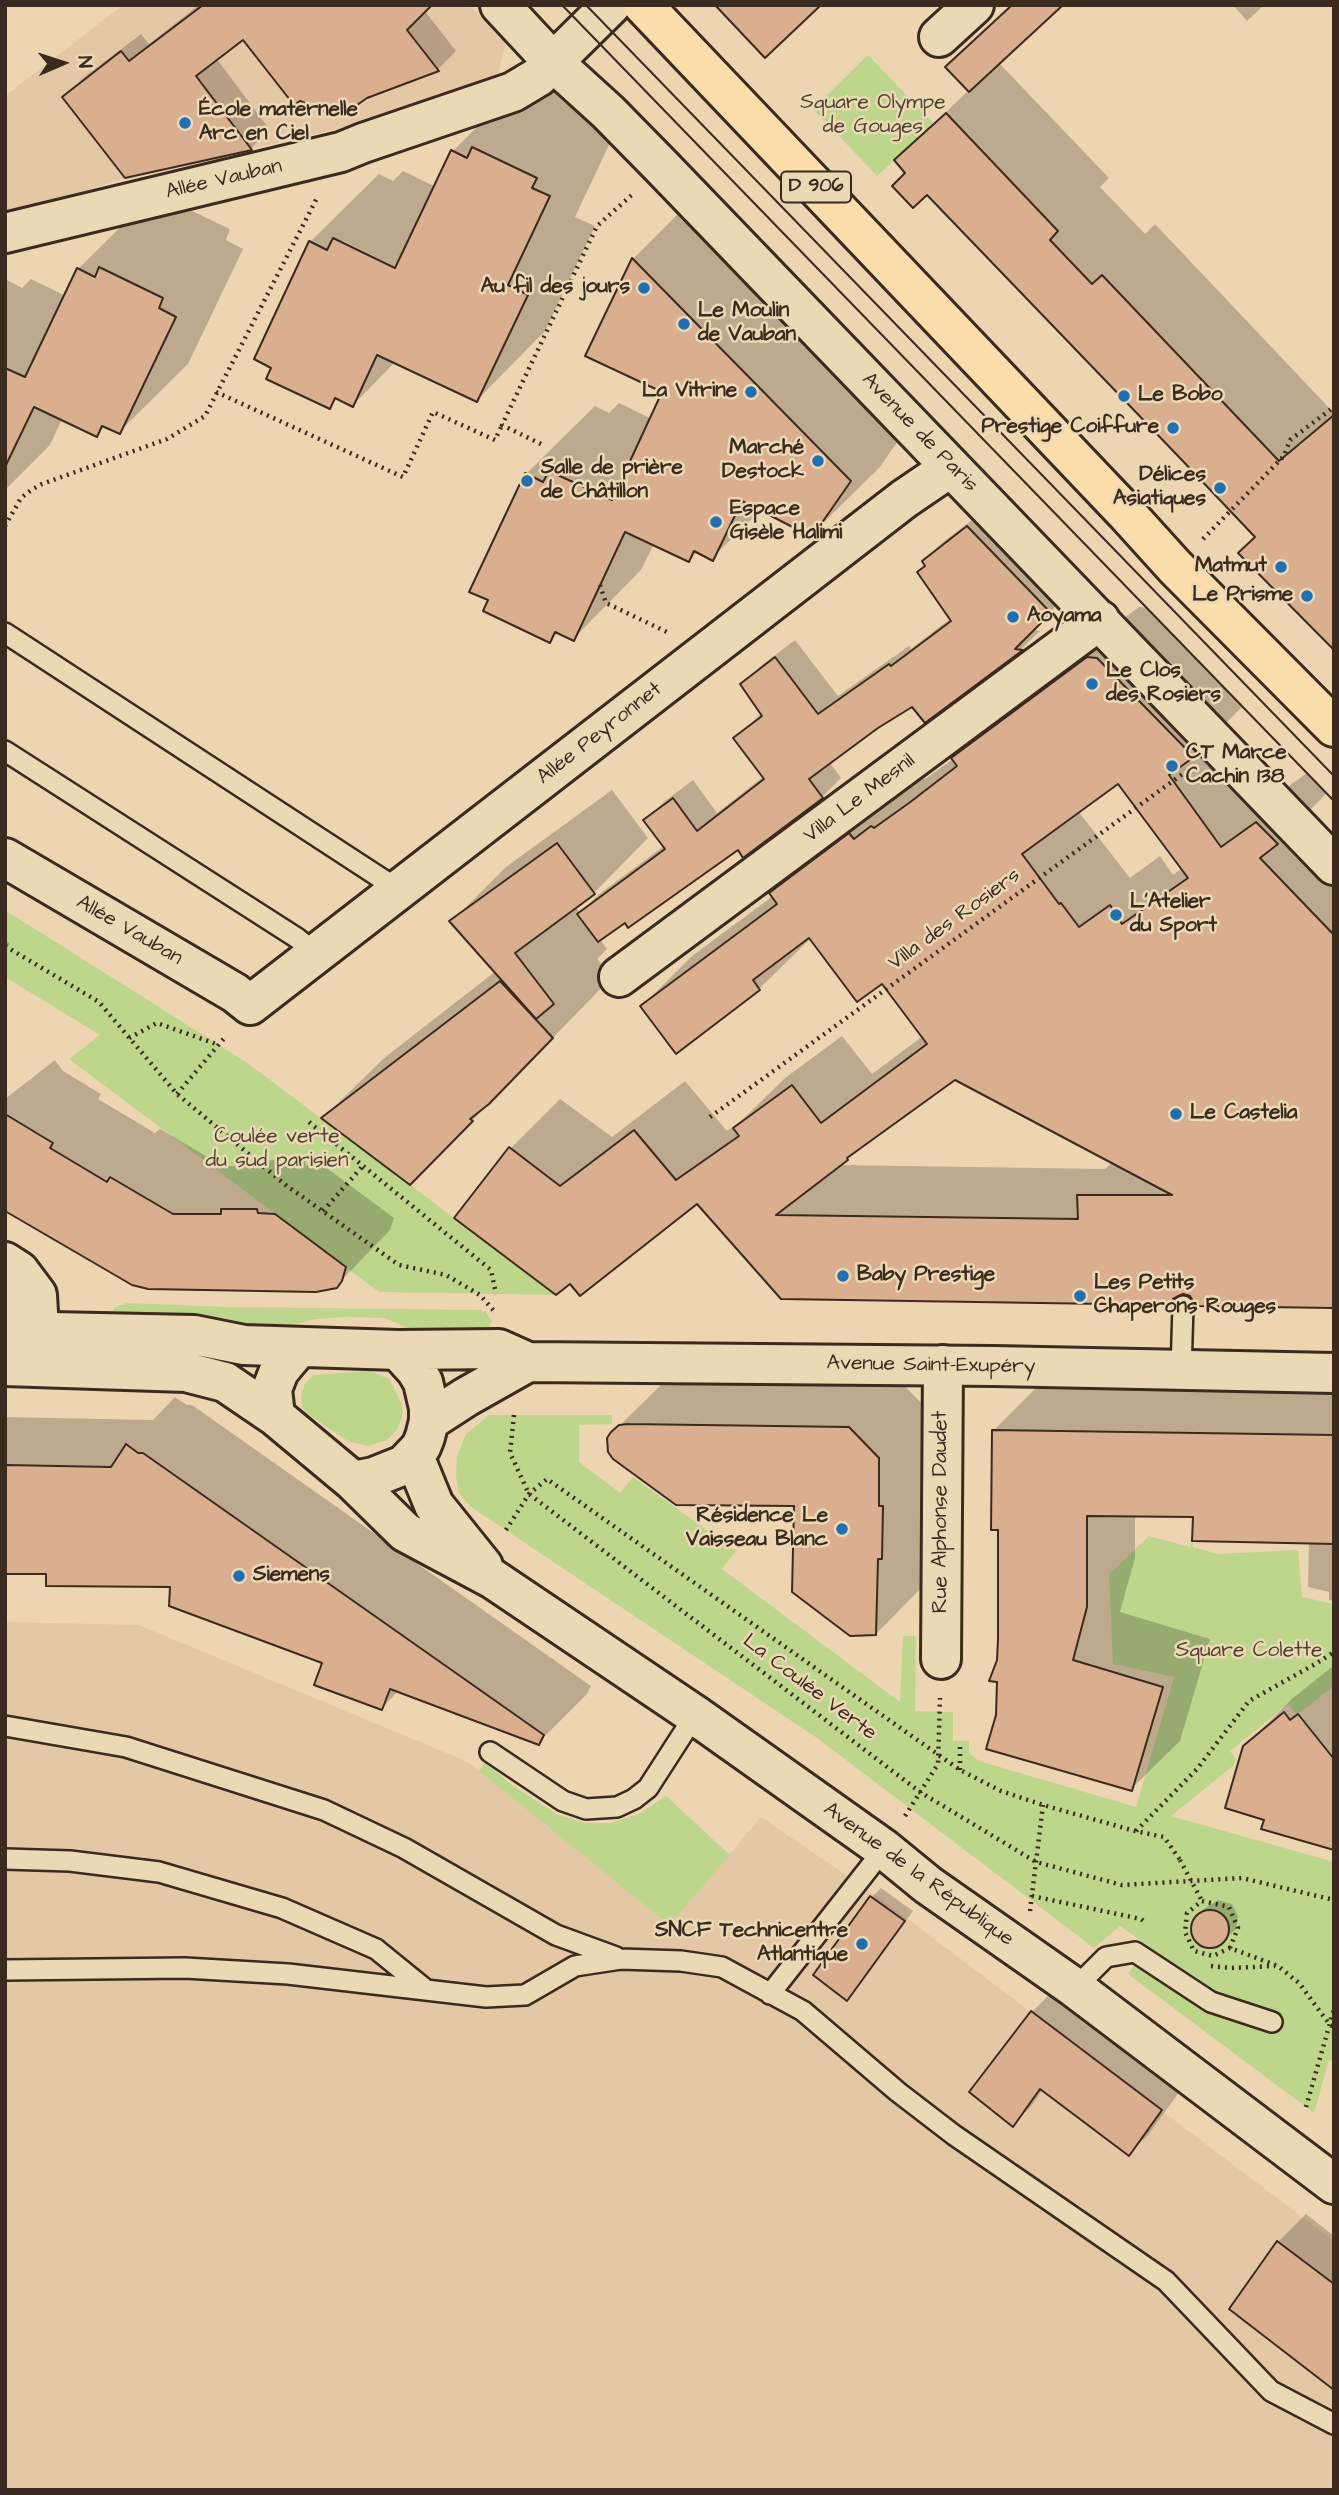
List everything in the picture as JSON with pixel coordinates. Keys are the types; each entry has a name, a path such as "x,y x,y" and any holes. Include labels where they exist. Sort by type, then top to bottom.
{"main road":[{"name":"D 906","path":"643,5 1175,567 1334,727"}],"street":[{"name":"Avenue de Paris","path":"500,5 554,62 662,167 1334,865"},
{"name":"Allée Vauban","path":"5,233 341,152 513,92 554,62 611,5"},
{"path":"939,37 974,5"},
{"name":"Allée Peyronnet","path":"250,1005 904,499 951,467"},
{"name":"Villa Le Mesnil","path":"620,977 1100,620"},
{"name":"Allée Vauban","path":"5,858 235,993 250,1005"},
{"path":"5,1262 19,1271 37,1295 19,1345"},
{"path":"5,1285 19,1345"},
{"path":"194,1335 244,1345 398,1350 423,1382 429,1421 421,1447 414,1456 396,1468 353,1481 275,1416 225,1382 197,1374 19,1345 194,1335"},
{"path":"275,1416 272,1389 279,1371 299,1347"},
{"name":"Avenue Saint-Exupéry","path":"398,1350 499,1349 528,1362 943,1365 1334,1373"},
{"path":"429,1421 528,1362"},
{"name":"Rue Alphonse Daudet","path":"941,1659 943,1365"},
{"name":"Avenue de la République","path":"414,1456 434,1505 494,1579"},
{"name":"Avenue de la République","path":"353,1481 405,1532 494,1579 695,1715 884,1849 928,1885 1075,1988 1334,2184"}],"lane":[{"path":"5,633 399,890"},
{"path":"5,751 297,938 315,953"},
{"path":"1181,1371 1183,1306"},
{"path":"490,1752 563,1801 586,1809 617,1807 648,1788 695,1715"},
{"path":"5,1726 126,1747 324,1810 404,1848 556,1935 621,1959"},
{"path":"771,1994 884,1849"},
{"path":"5,1859 70,1861 159,1872 282,1908 376,1949 425,1989"},
{"path":"1075,1988 1106,1957 1136,1952 1211,2002 1272,2022"},
{"path":"5,1970 185,1968 288,1974 486,1997 525,1996 575,1966 621,1959 681,1961 722,1967 803,2011 898,2092 964,2142 1166,2281 1271,2391 1334,2424"}],"path":[{"path":"5,526 21,498 30,490 167,439 205,416 341,152"},
{"path":"216,392 403,477 433,412 495,440 597,226 662,167"},
{"path":"1175,567 1284,456 1290,440 1334,407"},
{"path":"502,425 541,444"},
{"path":"600,585 606,603 708,651"},
{"name":"Villa des Rosiers","path":"710,1118 1219,747"},
{"path":"5,946 99,1002 177,1094 287,1186 399,1265 446,1275 481,1295 496,1312"},
{"path":"129,1038 157,1023 219,1045 177,1094"},
{"path":"309,1122 491,1270 496,1294"},
{"path":"323,1212 362,1167"},
{"name":"La Coulée Verte","path":"513,1404 510,1453 530,1494 920,1792 1035,1862 1122,1885 1242,1878 1334,1900"},
{"name":"La Coulée Verte","path":"530,1494 547,1479 960,1770 1001,1791 1043,1805 1164,1837 1202,1901"},
{"path":"506,1530 530,1494"},
{"path":"1135,1831 1197,1769 1249,1701 1334,1652"},
{"path":"884,1849 938,1763 941,1659"},
{"path":"960,1742 960,1770"},
{"path":"1032,1896 1043,1805"},
{"path":"1202,1901 1229,1907 1238,1928 1230,1948 1213,1956 1194,1951 1185,1932 1187,1913 1202,1901"},
{"path":"1230,1948 1278,1966 1299,1983 1332,2026"},
{"path":"1306,2106 1332,2026 1334,2010"}],"shaded area":[{"name":"École maternelle Arc en Ciel","path":"123,5 469,5 506,43 493,93 125,178 5,217 5,96"},
{"path":"5,1622 139,1625 468,1762 669,1925 761,1817 884,1901 1334,2241 1334,2490 5,2490"}],"green space":[{"name":"Square Olympe de Gouges","path":"868,55 934,124 877,176 813,109"},
{"name":"Coulée verte du sud parisien","path":"5,910 246,1062 557,1295 379,1292 69,1059 100,1035 5,977"},
{"path":"127,1303 481,1310 486,1312 492,1321 489,1327 480,1333 427,1336 384,1318 344,1317 315,1319 264,1332 111,1317 114,1308"},
{"path":"369,1371 389,1379 401,1402 401,1420 397,1430 387,1440 368,1446 349,1442 305,1412 302,1407 301,1396 305,1383 314,1375"},
{"name":"Square Colette","path":"489,1415 612,1415 612,1424 579,1425 579,1462 620,1493 633,1477 736,1551 722,1569 900,1702 903,1636 916,1636 915,1711 953,1712 953,1741 969,1741 969,1753 979,1761 1136,1807 1174,1677 1113,1664 1109,1574 1149,1536 1190,1547 1192,1541 1193,1547 1218,1554 1298,1550 1302,1597 1334,1604 1334,1686 1297,1715 1288,1704 1230,1751 1236,1759 1234,1765 1171,1816 1334,1862 1334,2061 1329,2060 1314,2113 1128,1974 1135,1964 1206,2012 1268,2032 1274,2011 1216,1994 1120,1926 1094,1948 817,1738 471,1507 459,1493 457,1456 466,1434"},
{"path":"485,1763 513,1786 558,1815 586,1823 610,1823 639,1814 666,1796 730,1855 669,1925 479,1771"}],"building":[{"path":"203,5 432,5 407,30 439,71 367,98 350,110 329,113 300,101 294,105 243,40 196,76 252,150 125,178 62,97 121,51 129,61"},
{"path":"715,5 821,5 765,58"},
{"path":"1012,5 1063,5 969,92 945,67"},
{"path":"946,113 1058,231 1050,240 1092,284 1102,275 1279,461 1334,415 1334,650 1238,553 1255,537 1179,457 927,195 913,208 892,186 905,173 894,160"},
{"path":"472,147 537,178 532,188 550,196 508,285 528,295 477,402 377,355 353,407 335,398 330,409 266,379 271,368 254,359 309,241 327,250 333,238 395,268 451,150 467,158"},
{"path":"632,258 851,481 812,537 742,501 713,561 694,551 689,562 625,532 574,641 555,632 550,643 483,611 488,600 469,592 525,473 543,482 549,471 612,500 662,392 585,356"},
{"path":"99,267 163,298 159,308 176,317 120,434 102,426 97,437 34,407 5,467 5,368 25,377 77,268 95,277"},
{"path":"967,526 1051,613 1015,649 1023,650 925,723 912,707 878,728 809,779 823,798 743,858 738,850 628,928 625,923 598,942 577,914 665,849 643,820 673,798 697,831 764,779 733,738 762,716 740,684 775,657 818,714 889,664 891,666 951,621 917,572 925,566 922,561"},
{"path":"1087,657 1097,658 1194,757 1169,775 1221,847 1256,822 1278,844 1260,858 1334,935 1334,1308 1195,1306 1190,1296 1183,1294 1173,1299 1171,1305 781,1299 697,1204 580,1296 570,1284 556,1295 454,1218 509,1147 560,1186 634,1130 676,1180 739,1136 733,1128 792,1085 821,1123 927,1044 882,984 857,1002 809,938 753,980 760,990 676,1054 640,1006 777,904 769,893 849,833 854,839 871,826 874,828 957,766 951,758","holes":["1118,784 1188,878 1122,924 1110,905 1079,927 1022,854","955,1080 1172,1195 1077,1195 1078,1219 776,1215 848,1160 847,1158"]},
{"path":"557,843 595,894 515,953 554,1004 536,1019 449,921"},
{"path":"500,981 553,1038 489,1104 470,1119 473,1121 410,1185 321,1118"},
{"path":"5,1114 53,1143 50,1148 107,1182 110,1177 173,1214 221,1214 221,1209 257,1209 258,1213 275,1214 346,1267 342,1281 337,1288 316,1292 148,1289 132,1285 5,1211"},
{"name":"Résidence Le Vaisseau Blanc","path":"619,1425 849,1427 879,1458 879,1506 883,1506 882,1559 878,1559 876,1635 850,1636 792,1592 794,1506 676,1505 613,1459 608,1452 607,1438 611,1432"},
{"path":"992,1430 1334,1435 1334,1544 1192,1541 1193,1517 1087,1516 1087,1607 1073,1660 1163,1687 1132,1791 986,1749 996,1715 997,1682 989,1681 997,1660 998,1639 998,1530 991,1530"},
{"path":"126,1444 138,1453 143,1453 544,1735 539,1745 390,1689 382,1710 314,1685 322,1663 169,1606 170,1587 46,1586 46,1574 5,1574 5,1465 111,1467"},
{"path":"1284,1712 1290,1720 1298,1714 1334,1759 1334,1850 1261,1829 1264,1820 1225,1808 1243,1746"},
{"name":"SNCF Technicentre Atlantique","path":"870,1896 905,1921 847,2001 813,1975"},
{"path":"1210,1910 1224,1915 1229,1929 1224,1943 1210,1948 1196,1943 1191,1929 1196,1915"},
{"path":"1031,2011 1162,2110 1129,2156 1040,2089 1013,2127 969,2092"},
{"path":"1277,2241 1334,2284 1334,2390 1229,2309"}],"tram line":[{"path":"562,5 1334,801"},
{"path":"586,5 1334,776"}],"place":[{"name":"École maternelle Arc en Ciel","path":"185,123"},
{"name":"Au fil des jours","path":"644,288"},
{"name":"Le Moulin de Vauban","path":"684,324"},
{"name":"La Vitrine","path":"751,392"},
{"name":"Le Bobo","path":"1124,396"},
{"name":"Prestige Coiffure","path":"1173,428"},
{"name":"Marché Destock","path":"818,461"},
{"name":"Salle de prière de Châtillon","path":"527,481"},
{"name":"Délices Asiatiques","path":"1220,488"},
{"name":"Espace Gisèle Halimi","path":"716,522"},
{"name":"Matmut","path":"1281,567"},
{"name":"Le Prisme","path":"1307,596"},
{"name":"Aoyama","path":"1013,617"},
{"name":"Le Clos des Rosiers","path":"1092,684"},
{"name":"CT Marce Cachin 138","path":"1172,766"},
{"name":"L'Atelier du Sport","path":"1116,915"},
{"name":"Le Castelia","path":"1176,1114"},
{"name":"Baby Prestige","path":"843,1276"},
{"name":"Les Petits Chaperons Rouges","path":"1080,1296"},
{"name":"Résidence Le Vaisseau Blanc","path":"842,1529"},
{"name":"Siemens","path":"239,1576"},
{"name":"SNCF Technicentre Atlantique","path":"862,1944"}]}
